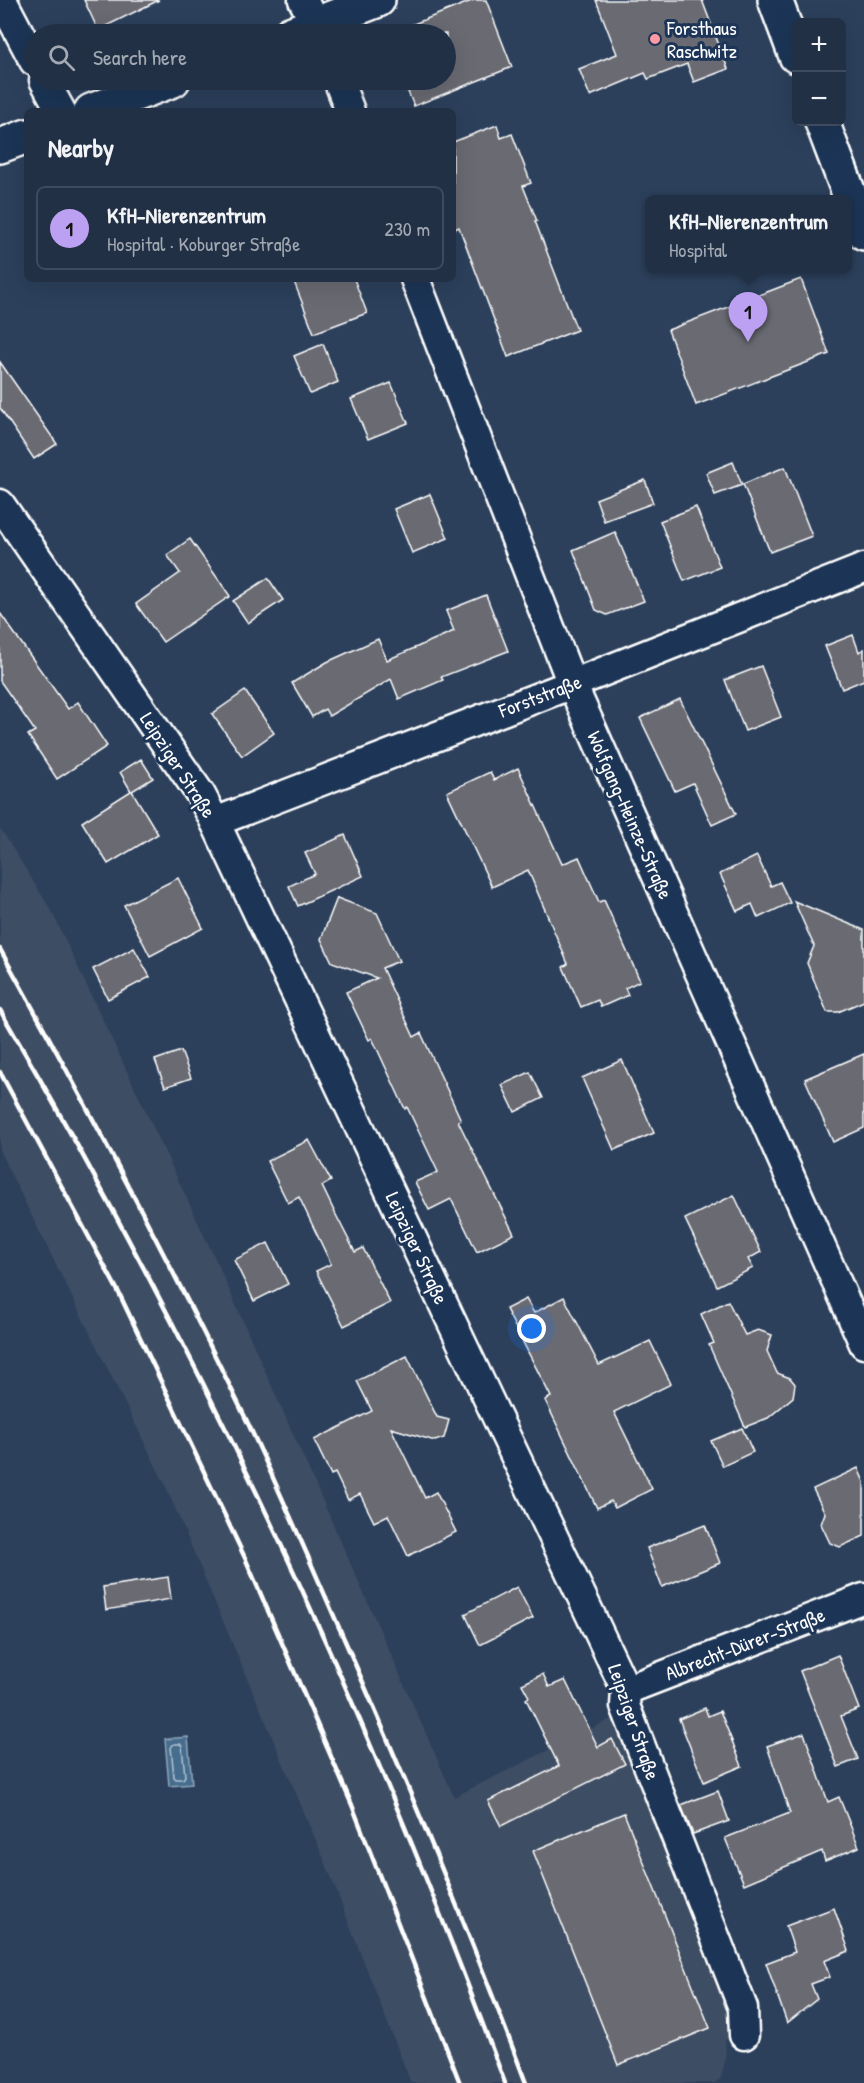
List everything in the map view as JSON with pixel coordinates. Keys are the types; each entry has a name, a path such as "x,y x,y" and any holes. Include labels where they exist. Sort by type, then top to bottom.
{"main road":[{"path":"307,24 378,0"},
{"path":"775,0 792,46"},
{"path":"100,108 147,90"},
{"path":"824,126 850,195"},
{"path":"0,146 24,136"},
{"path":"852,201 864,232"}],"street":[{"path":"2,0 24,42"},
{"path":"49,90 59,108"},
{"path":"342,90 349,108"},
{"name":"Wolfgang-Heinze-Straße","path":"416,282 572,684 864,1344"},
{"name":"Leipziger Straße","path":"0,504 201,795 215,822 626,1690 625,1706 743,2008 744,2035"},
{"name":"Forststraße","path":"215,822 864,568"},
{"name":"Albrecht-Dürer-Straße","path":"626,1690 864,1598"}],"shaded area":[{"path":"0,828 51,910 219,1267 454,1797 627,1711 744,2035 725,2040 726,2057 721,2078 715,2083 411,2083 326,1864 164,1482 0,1152"}],"water":[{"path":"188,1737 192,1784 169,1786 165,1739"}],"building":[{"path":"84,0 159,0 110,24 95,24"},
{"path":"474,0 486,0 512,67 456,89 456,24 414,24"},
{"path":"596,0 702,0 728,69 694,82 687,64 648,79 645,73 590,96 579,69 617,54"},
{"path":"407,90 454,90 414,106"},
{"path":"497,125 501,138 512,134 531,183 523,186 577,330 508,357 459,227 456,228 456,141"},
{"path":"801,279 829,354 696,405 668,330"},
{"path":"294,282 355,282 367,313 314,333"},
{"path":"323,344 338,382 310,394 294,356"},
{"path":"0,362 57,444 34,459 0,408"},
{"path":"391,383 408,423 368,439 351,399"},
{"path":"733,462 742,485 715,495 706,473"},
{"path":"785,467 812,536 770,552 743,484"},
{"path":"645,480 653,503 604,521 596,499"},
{"path":"430,494 448,538 412,553 394,509"},
{"path":"696,507 720,567 684,581 660,521"},
{"path":"615,532 644,601 607,615 596,610 573,550"},
{"path":"190,539 230,596 163,642 136,604 180,573 167,555"},
{"path":"268,578 283,600 248,623 233,601"},
{"path":"486,595 508,651 441,677 443,680 399,699 391,679 329,716 325,709 312,717 292,683 327,662 378,639 387,660 454,631 446,611"},
{"path":"0,613 68,709 78,702 107,746 57,779 28,735 35,731 0,681"},
{"path":"853,635 859,652 864,649 864,680 842,689 825,646"},
{"path":"761,666 781,717 745,731 725,680"},
{"path":"245,691 274,733 242,756 212,714"},
{"path":"680,699 736,814 712,825 693,783 675,791 640,718"},
{"path":"141,759 153,778 132,791 158,834 108,864 82,822 131,791 120,772"},
{"path":"518,768 562,864 579,857 599,902 604,900 640,981 625,988 628,995 601,1007 598,1000 581,1007 563,967 568,964 528,870 492,887 447,792 490,772 494,780"},
{"path":"345,835 363,876 298,906 289,886 315,874 305,853"},
{"path":"757,856 771,886 780,882 790,903 758,918 752,904 737,911 720,874"},
{"path":"178,878 203,928 150,956 124,905"},
{"path":"337,898 377,913 399,961 382,968 414,1037 421,1033 461,1120 458,1121 514,1234 477,1252 451,1199 429,1210 415,1182 438,1172 372,1038 369,1040 346,992 377,978 332,962 321,939"},
{"path":"794,901 864,930 864,1001 838,1012 827,1012 807,963 814,946"},
{"path":"134,948 150,977 108,999 93,969"},
{"path":"181,1051 191,1078 165,1087 155,1060"},
{"path":"864,1054 864,1128 833,1142 805,1079"},
{"path":"622,1060 654,1133 614,1150 582,1078"},
{"path":"530,1072 543,1098 515,1112 502,1085"},
{"path":"309,1140 331,1181 322,1186 334,1211 355,1252 363,1248 390,1303 344,1326 316,1271 331,1264 299,1197 288,1203 267,1161"},
{"path":"734,1195 761,1252 748,1259 753,1268 717,1286 685,1219"},
{"path":"268,1243 288,1284 254,1301 234,1260"},
{"path":"564,1297 599,1365 650,1341 671,1384 614,1412 652,1489 615,1508 611,1501 597,1508 545,1400 551,1397 506,1309 526,1299 534,1313"},
{"path":"728,1301 745,1335 758,1330 772,1335 767,1351 777,1373 790,1378 795,1384 793,1397 768,1418 745,1427 709,1345 714,1343 701,1314"},
{"path":"407,1356 437,1417 449,1420 444,1438 435,1441 391,1428 425,1498 436,1492 456,1532 408,1556 388,1515 374,1522 360,1494 348,1500 335,1473 331,1475 314,1440 372,1411 357,1381"},
{"path":"742,1428 753,1452 723,1466 711,1441"},
{"path":"858,1468 864,1482 864,1536 840,1547 830,1543 821,1524 825,1513 813,1489"},
{"path":"705,1525 720,1563 662,1587 647,1548"},
{"path":"168,1577 171,1599 106,1610 103,1587"},
{"path":"517,1587 533,1618 480,1645 465,1614"},
{"path":"838,1655 859,1709 841,1716 858,1759 838,1767 800,1671"},
{"path":"543,1674 549,1687 565,1680 598,1747 612,1739 625,1764 501,1826 488,1801 559,1766 526,1699 529,1697 522,1684"},
{"path":"705,1708 708,1716 720,1711 742,1766 704,1782 679,1719"},
{"path":"804,1733 828,1802 839,1797 859,1847 825,1861 822,1851 744,1884 725,1838 790,1813 767,1746"},
{"path":"718,1791 729,1821 693,1834 681,1805"},
{"path":"624,1813 710,2028 618,2065 533,1851"},
{"path":"834,1908 849,1951 824,1961 830,1977 811,1984 817,1999 787,2023 766,1963 795,1952 786,1926"}],"railway":[{"path":"0,949 126,1181 258,1445 416,1806 526,2083"},
{"path":"0,1010 107,1199 256,1491 389,1789 505,2083"},
{"path":"0,1072 118,1291 246,1560 352,1805 460,2083"}],"place":[{"name":"Forsthaus Raschwitz","path":"655,39"},
{"name":"KfH-Nierenzentrum","path":"748,342"}]}
